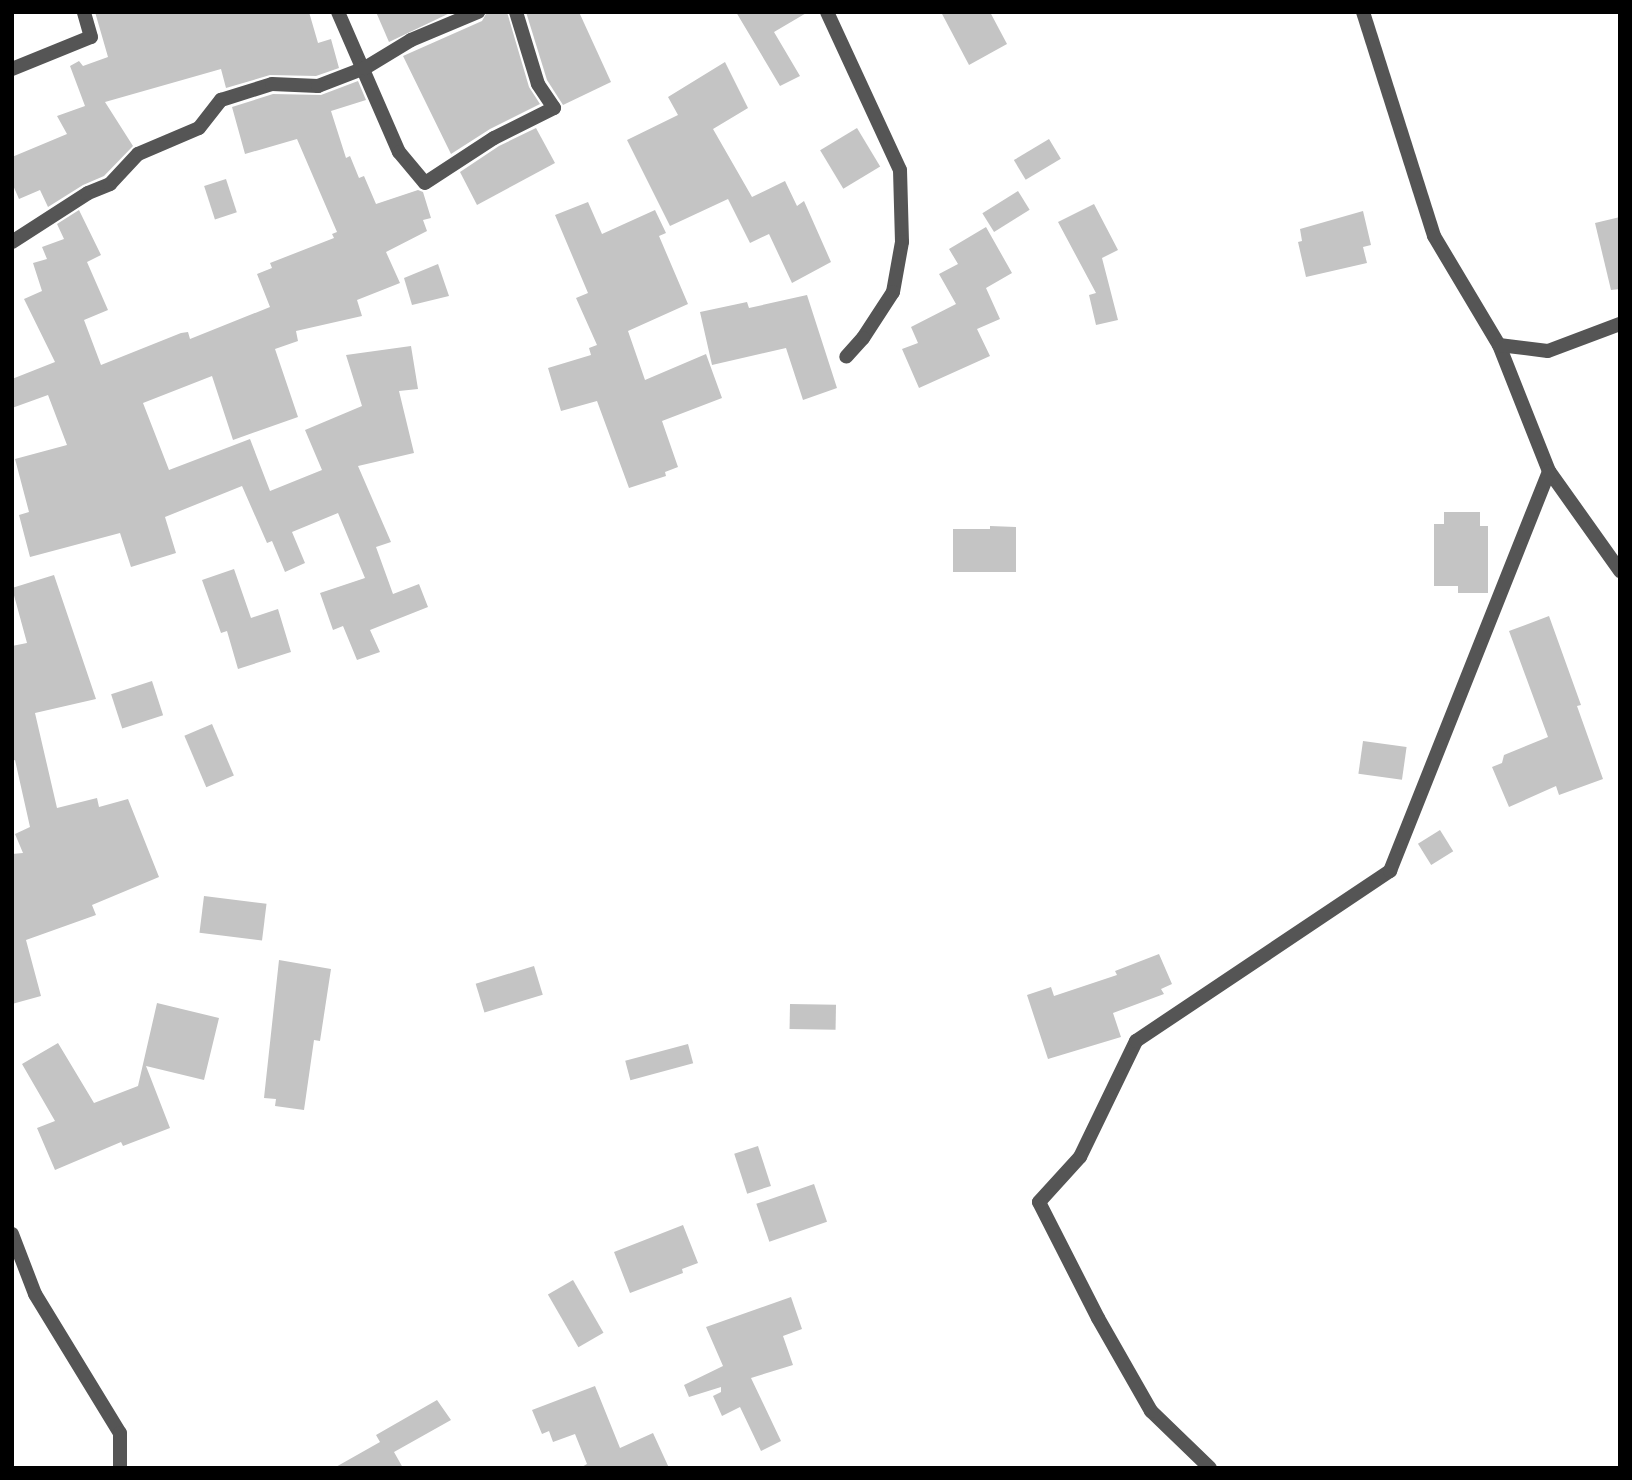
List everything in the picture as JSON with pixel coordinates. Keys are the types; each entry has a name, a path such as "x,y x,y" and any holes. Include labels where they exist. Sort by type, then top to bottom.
{"street":[{"path":"12,69 91,37 84,12"},
{"path":"338,12 365,68 399,152 425,183 512,128 554,108 538,84 516,12"},
{"path":"12,242 88,193 110,184 138,154 199,128 221,100 272,84 317,86 365,68 411,40 478,12"},
{"path":"827,12 900,170 902,242 893,292 863,338 846,357"},
{"path":"1363,12 1434,236 1499,345 1549,471 1620,571"},
{"path":"1499,345 1548,351 1620,324"},
{"path":"1210,1468 1152,1411 1098,1318 1039,1202 1080,1157 1136,1041 1390,871 1549,471"},
{"path":"12,1234 35,1294 120,1433 120,1468"}],"building":[{"path":"95,12 309,12 318,43 331,39 339,68 316,76 270,75 226,88 221,69 105,102 133,146 104,176 83,185 48,207 40,190 19,199 12,183 12,157 67,134 57,116 85,106 70,66 79,61 83,66 108,57"},
{"path":"376,12 452,12 389,42"},
{"path":"487,12 507,12 529,87 540,104 490,129 451,154 403,56 482,21"},
{"path":"526,12 579,12 611,82 563,105 547,80"},
{"path":"736,12 808,12 774,32 800,76 780,86"},
{"path":"941,12 990,12 1007,44 969,65"},
{"path":"725,62 748,108 713,129 752,197 785,181 797,206 804,201 831,262 792,283 769,234 750,243 728,199 670,226 627,140 678,115 668,97"},
{"path":"358,81 366,100 331,111 346,158 350,156 359,178 364,176 376,204 418,190 423,192 431,218 423,220 427,231 386,252 400,283 357,300 362,316 296,331 298,341 275,349 298,417 233,440 212,376 143,403 169,470 250,439 270,491 322,470 305,430 362,406 346,355 411,346 418,389 399,391 414,453 358,466 391,542 376,547 393,594 419,584 428,607 370,630 380,652 357,660 343,626 333,630 320,593 365,578 338,513 292,532 305,563 285,572 272,541 267,543 242,486 165,517 176,553 131,567 120,533 30,557 19,515 29,512 15,459 67,445 48,395 12,408 12,379 55,362 24,299 42,291 33,263 47,259 42,247 64,239 57,224 79,210 101,255 87,262 108,310 84,320 101,365 181,333 188,332 190,339 270,307 257,274 272,268 270,263 334,238 332,234 337,232 297,139 245,154 232,107 273,94 321,95"},
{"path":"536,128 555,163 477,205 460,172 499,146"},
{"path":"857,128 880,167 843,189 820,150"},
{"path":"1049,139 1061,159 1026,180 1014,160"},
{"path":"226,179 237,212 215,219 204,186"},
{"path":"1018,191 1030,210 994,232 982,213"},
{"path":"588,202 602,234 655,210 666,233 659,236 688,304 628,331 645,380 706,354 722,398 662,421 678,467 665,472 666,476 629,488 597,401 561,411 548,368 591,355 589,348 597,345 576,298 588,293 555,215"},
{"path":"1094,204 1118,250 1102,258 1118,320 1096,325 1089,295 1096,293 1058,222"},
{"path":"1363,211 1371,245 1363,247 1367,263 1306,277 1298,242 1302,241 1300,229"},
{"path":"1620,217 1620,289 1611,290 1595,223"},
{"path":"986,227 1012,273 986,288 1000,319 977,329 990,356 919,388 902,349 918,343 911,327 956,304 939,274 958,264 949,249"},
{"path":"438,264 449,296 412,305 404,278"},
{"path":"807,295 837,388 803,400 786,348 712,365 700,312 747,302 749,308"},
{"path":"1444,512 1480,512 1480,526 1488,526 1488,593 1458,593 1458,586 1434,586 1434,524 1444,524"},
{"path":"990,526 1016,527 1016,572 953,572 953,529 990,529"},
{"path":"234,569 251,618 278,609 291,652 238,669 227,631 221,633 202,580"},
{"path":"54,575 96,699 35,713 57,808 97,798 99,807 128,799 159,877 92,905 96,915 26,940 41,996 12,1004 12,854 23,853 15,834 30,827 15,760 12,761 12,646 27,643 12,588"},
{"path":"1549,616 1581,705 1577,706 1603,779 1559,795 1556,786 1509,807 1492,767 1502,763 1504,755 1548,737 1509,631"},
{"path":"152,681 163,715 122,729 111,694"},
{"path":"212,724 234,776 206,787 184,736"},
{"path":"1363,741 1407,747 1402,780 1358,774"},
{"path":"1440,830 1453,851 1431,865 1418,844"},
{"path":"204,896 267,904 262,940 199,933"},
{"path":"1159,954 1172,984 1161,989 1164,994 1113,1013 1121,1037 1048,1059 1027,995 1051,987 1054,996 1117,975 1115,971"},
{"path":"279,960 331,969 320,1041 314,1040 304,1110 275,1106 276,1099 264,1098"},
{"path":"534,966 543,995 484,1013 476,984"},
{"path":"157,1003 219,1018 204,1080 146,1066 170,1128 123,1146 121,1142 55,1170 37,1128 55,1121 22,1064 58,1043 94,1103 138,1086"},
{"path":"790,1004 836,1005 836,1030 790,1029"},
{"path":"688,1044 693,1063 630,1080 625,1061"},
{"path":"758,1146 771,1186 747,1194 734,1154"},
{"path":"814,1184 827,1222 769,1242 756,1204"},
{"path":"683,1225 698,1263 682,1269 683,1273 630,1293 614,1252"},
{"path":"573,1280 604,1333 578,1347 548,1294"},
{"path":"791,1297 802,1329 783,1336 793,1365 751,1378 781,1441 761,1451 740,1407 722,1416 713,1396 721,1392 721,1387 689,1397 684,1385 723,1366 706,1327"},
{"path":"595,1386 620,1448 653,1433 669,1468 580,1468 587,1464 575,1434 553,1442 549,1431 542,1434 532,1410"},
{"path":"437,1400 451,1420 394,1452 403,1468 334,1468 380,1442 376,1435"}]}
